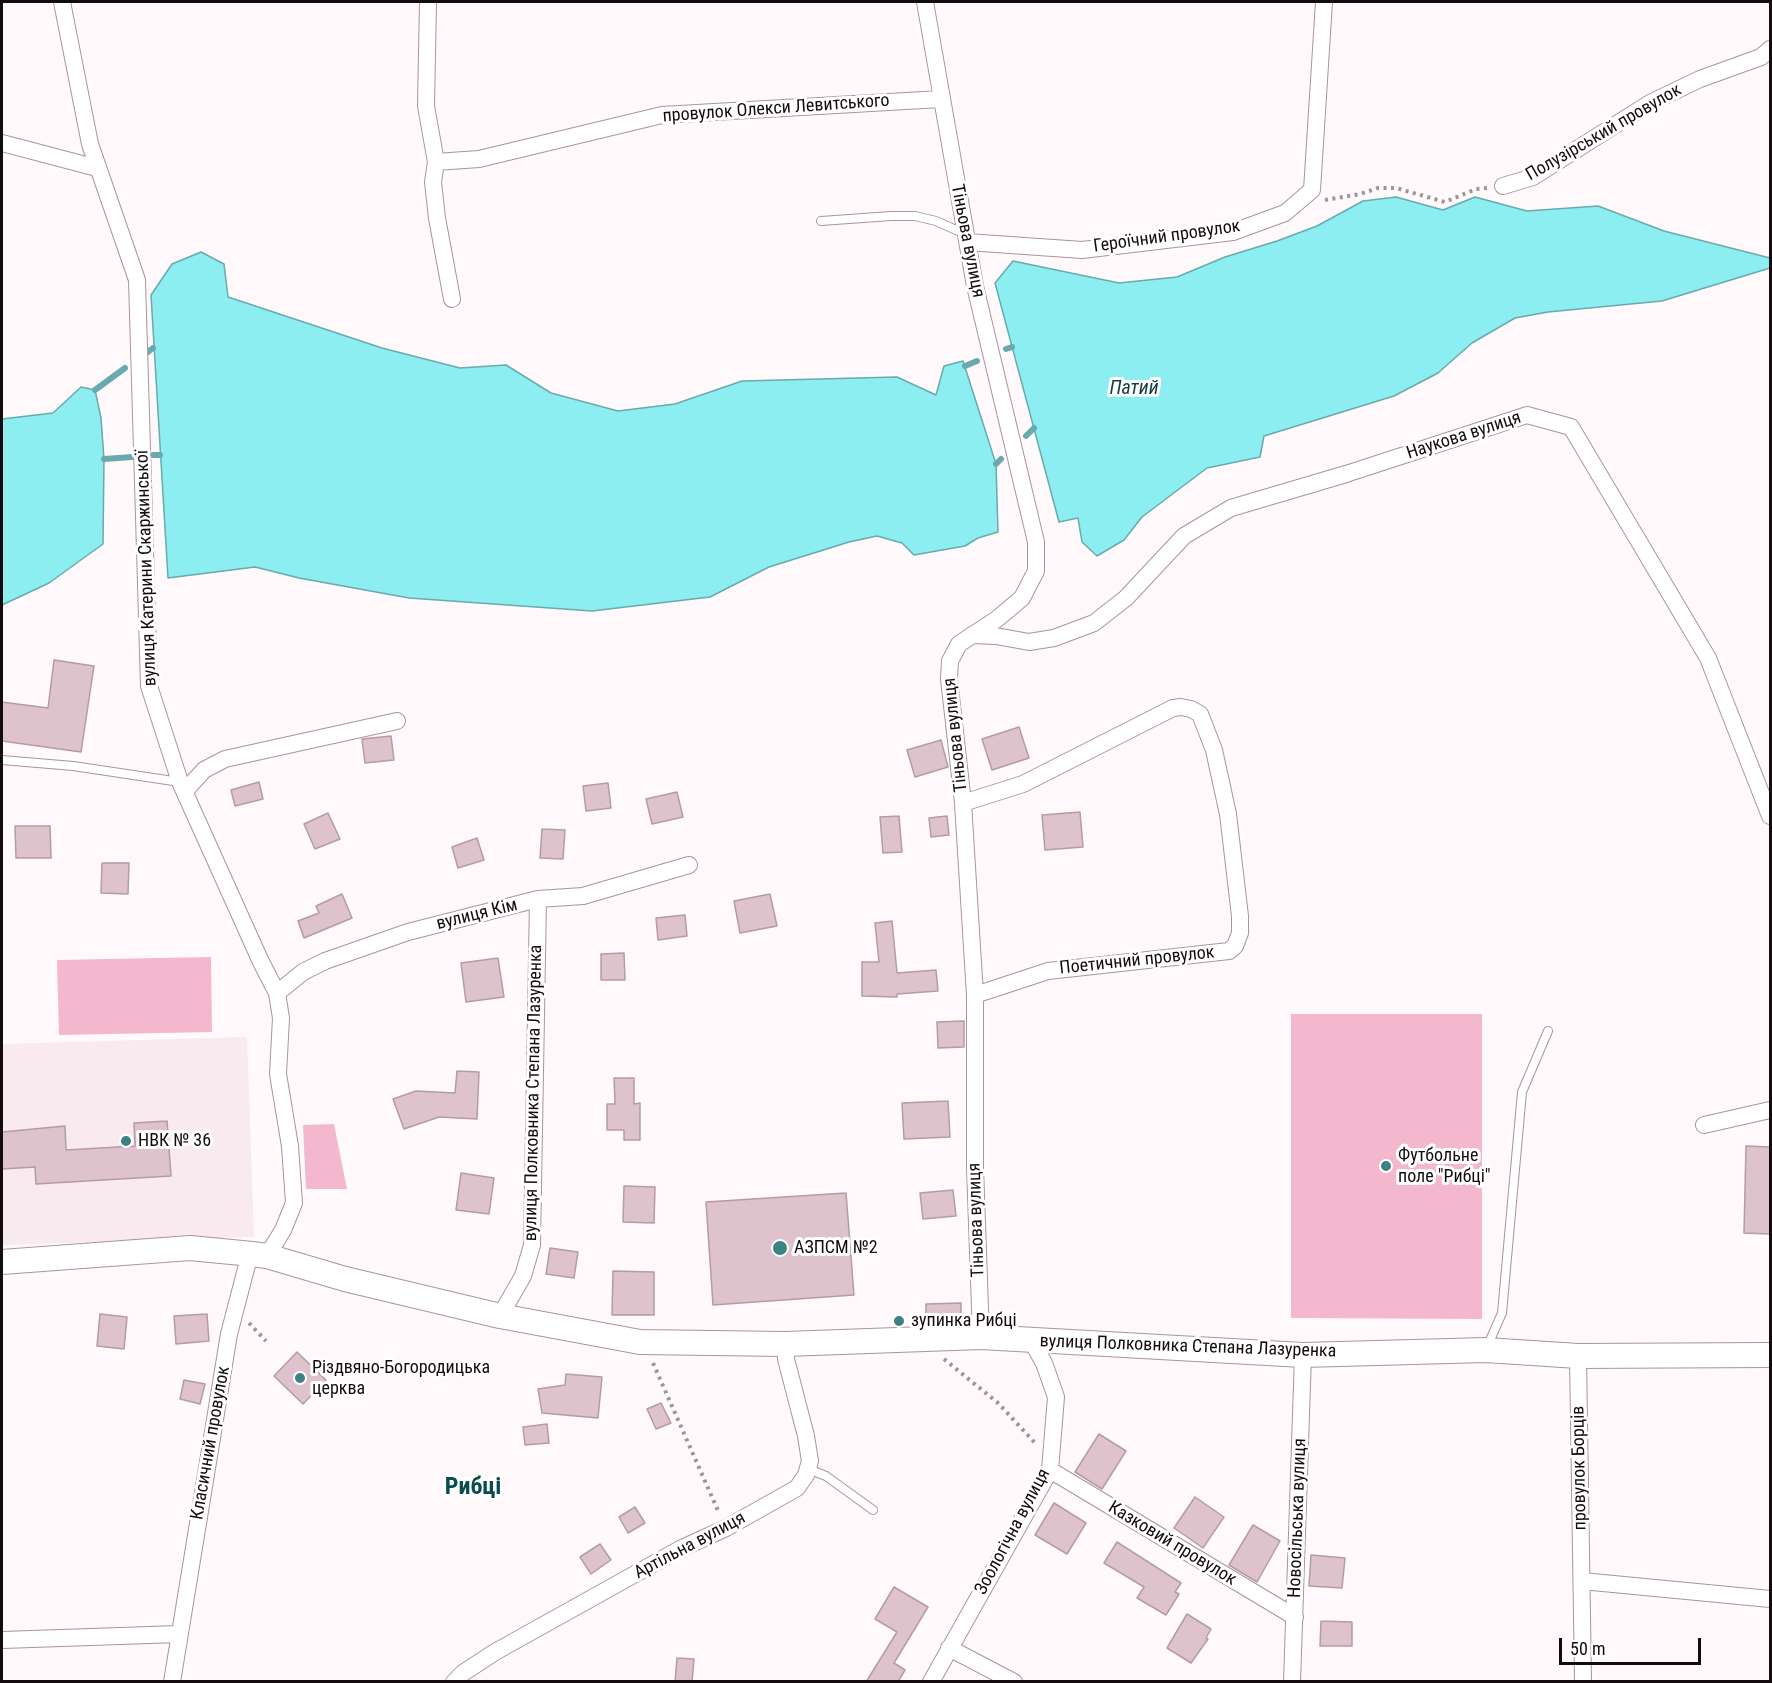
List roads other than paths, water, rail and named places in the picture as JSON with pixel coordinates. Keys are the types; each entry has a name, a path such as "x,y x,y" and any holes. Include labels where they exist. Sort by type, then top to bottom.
{"street":[{"name":"вулиця Катерини Скаржинської","path":"62,2 90,144 137,280 149,686 183,787 277,993 281,1018 278,1074 290,1146 294,1203 283,1230 259,1255"},
{"path":"428,2 426,106 436,162 433,182 452,299"},
{"name":"Тіньова вулиця","path":"925,2 975,286 1036,542 1036,571 1022,598 997,619 959,644 950,661 949,679 963,803 975,995 975,1167 981,1337"},
{"name":"Героїчний провулок","path":"966,238 1082,249 1233,232 1286,213 1312,190 1324,2"},
{"name":"Полузірський провулок","path":"1503,186 1533,177 1650,103 1700,79 1761,57 1770,49"},
{"name":"провулок Олекси Левитського","path":"436,162 479,159 662,115 941,99"},
{"path":"2,143 97,168"},
{"name":"Наукова вулиця","path":"972,635 996,636 1029,642 1054,638 1094,623 1126,598 1184,536 1231,508 1346,474 1527,414 1571,427 1708,658 1770,816"},
{"name":"Поетичний провулок","path":"963,803 1023,784 1173,708 1191,709 1200,714 1214,750 1228,814 1240,916 1240,933 1235,946 1230,951 1048,971 975,995"},
{"path":"183,787 204,770 225,759 397,721"},
{"name":"вулиця Кім","path":"277,993 303,972 325,961 408,932 538,899 583,896 689,865"},
{"name":"вулиця Полковника Степана Лазуренка","path":"500,1316 523,1276 532,1245 538,899"},
{"path":"1704,1125 1770,1110"},
{"name":"вулиця Полковника Степана Лазуренка","path":"2,1262 190,1248 259,1255 345,1279 500,1316 640,1342 785,1344 981,1337 1303,1355 1486,1350 1578,1356 1770,1355"},
{"name":"Класичний провулок","path":"172,1682 230,1334 247,1264 259,1255"},
{"name":"Зоологічна вулиця","path":"931,1682 1050,1470 1056,1397 1044,1363 1031,1340"},
{"path":"785,1344 786,1359 806,1436 810,1461 808,1469"},
{"name":"Новосільська вулиця","path":"1292,1682 1303,1355"},
{"name":"провулок Борців","path":"1578,1356 1583,1682"},
{"name":"Артільна вулиця","path":"454,1682 463,1673 495,1652 680,1549 726,1528 797,1488 808,1469"},
{"name":"Казковий провулок","path":"1050,1470 1295,1617"},
{"path":"1582,1581 1770,1599"},
{"path":"2,1640 179,1634"},
{"path":"949,1648 1014,1682"}],"lane":[{"path":"821,221 915,216 936,221 966,238"},
{"path":"2,760 73,766 183,787"},
{"path":"1486,1350 1502,1313 1522,1092 1548,1031"},
{"path":"808,1469 826,1476 873,1510"}],"water":[{"name":"Патий","path":"1396,197 1443,210 1475,197 1527,211 1598,206 1664,231 1770,258 1770,268 1662,301 1548,312 1515,318 1472,343 1438,373 1394,396 1264,436 1260,457 1207,468 1142,517 1124,540 1097,556 1082,542 1078,518 1059,522 995,283 1013,261 1119,283 1177,277 1225,257 1317,226 1363,201"},
{"path":"201,252 224,264 228,297 382,348 460,368 506,365 551,393 618,411 675,404 742,381 897,377 936,395 944,366 963,361 996,464 998,532 978,538 965,546 914,555 902,543 877,536 849,542 769,567 710,597 592,611 409,598 299,578 255,567 168,578 151,295 172,264"},
{"path":"81,387 95,390 101,418 104,459 103,544 49,583 2,605 2,419 53,413"}],"waterway":[{"path":"1006,349 1012,347"},
{"path":"144,355 153,348"},
{"path":"965,366 977,361"},
{"path":"95,390 125,368"},
{"path":"1026,436 1034,428"},
{"path":"153,455 160,455"},
{"path":"104,459 132,457"},
{"path":"996,464 1001,459"}],"place":[{"name":"НВК № 36","path":"126,1141"},
{"name":"Футбольне поле \"Рибці\"","path":"1386,1166"},
{"name":"АЗПСМ №2","path":"780,1248"},
{"name":"зупинка Рибці","path":"899,1321"},
{"name":"Різдвяно-Богородицька церква","path":"300,1378"}],"district":[{"name":"Рибці","path":"473,1488"}]}
